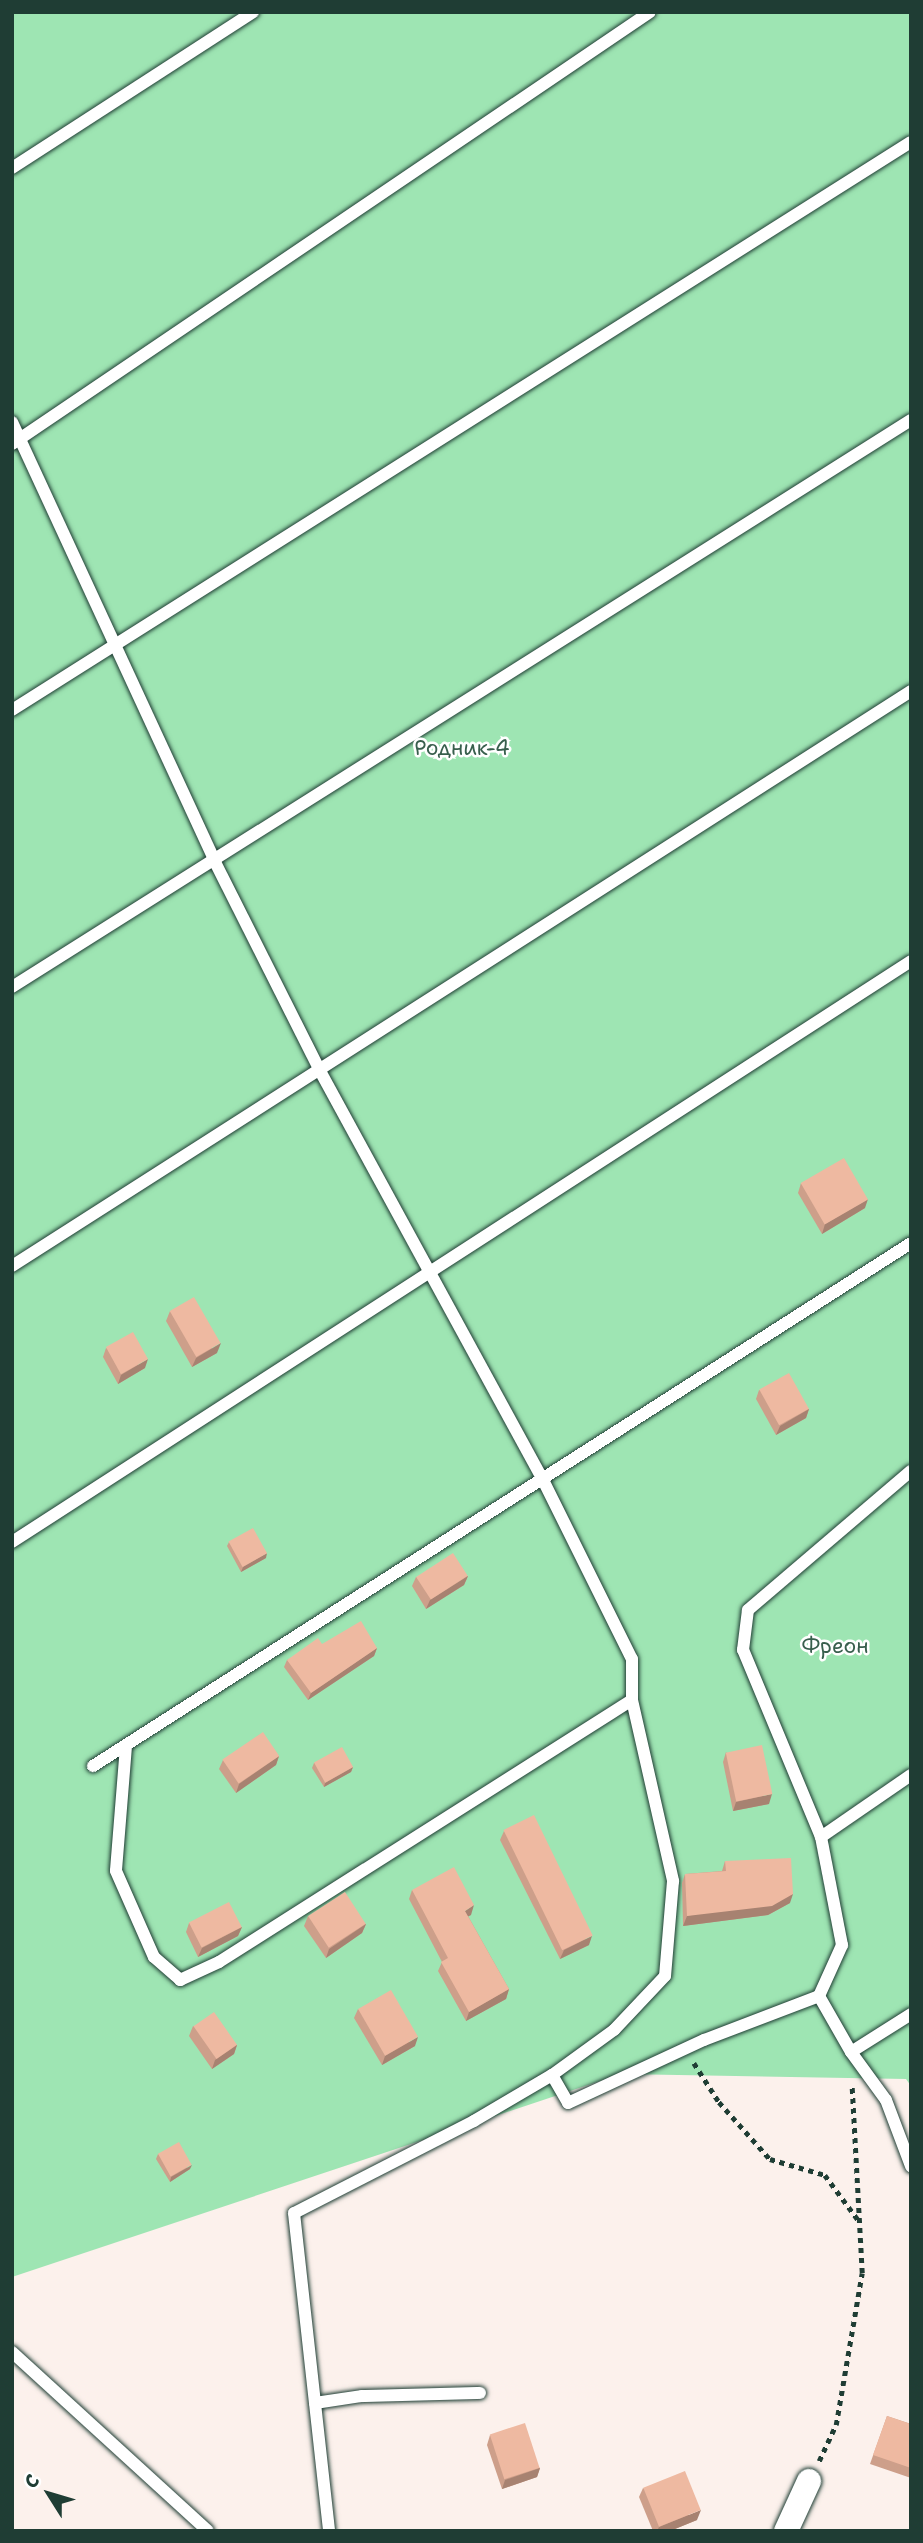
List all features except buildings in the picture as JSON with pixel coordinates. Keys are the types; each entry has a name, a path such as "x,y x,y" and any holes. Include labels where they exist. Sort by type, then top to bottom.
{"street":[{"path":"786,2531 810,2481"}],"lane":[{"path":"12,168 253,12"},
{"path":"16,441 650,12"},
{"path":"12,710 911,142"},
{"path":"12,987 215,862 911,420"},
{"path":"12,422 16,441 116,643 215,862 320,1071 543,1480 632,1659 632,1700 673,1881 664,1976 614,2031 551,2075 474,2121 294,2213 329,2531"},
{"path":"12,1266 911,691"},
{"path":"12,1542 429,1270 911,961"},
{"path":"93,1766 911,1243"},
{"path":"551,2075 568,2103 685,2048 819,1996 842,1945 821,1837 743,1650 748,1609 911,1471"},
{"path":"126,1746 116,1871 154,1957 180,1980 219,1962 632,1700"},
{"path":"821,1837 911,1775"},
{"path":"819,1996 850,2052 886,2100 911,2166"},
{"path":"850,2052 911,2014"},
{"path":"12,2352 208,2531"},
{"path":"315,2403 362,2396 480,2393"}],"path":[{"path":"685,2048 719,2102 770,2159 825,2175 859,2222"},
{"path":"810,2481 836,2425 862,2273 850,2052"}],"green space":[{"name":"Родник-4","path":"12,12 911,12 911,2086 906,2079 621,2074 12,2277"}],"park label":[{"name":"Фреон","path":"835,1646"}]}
